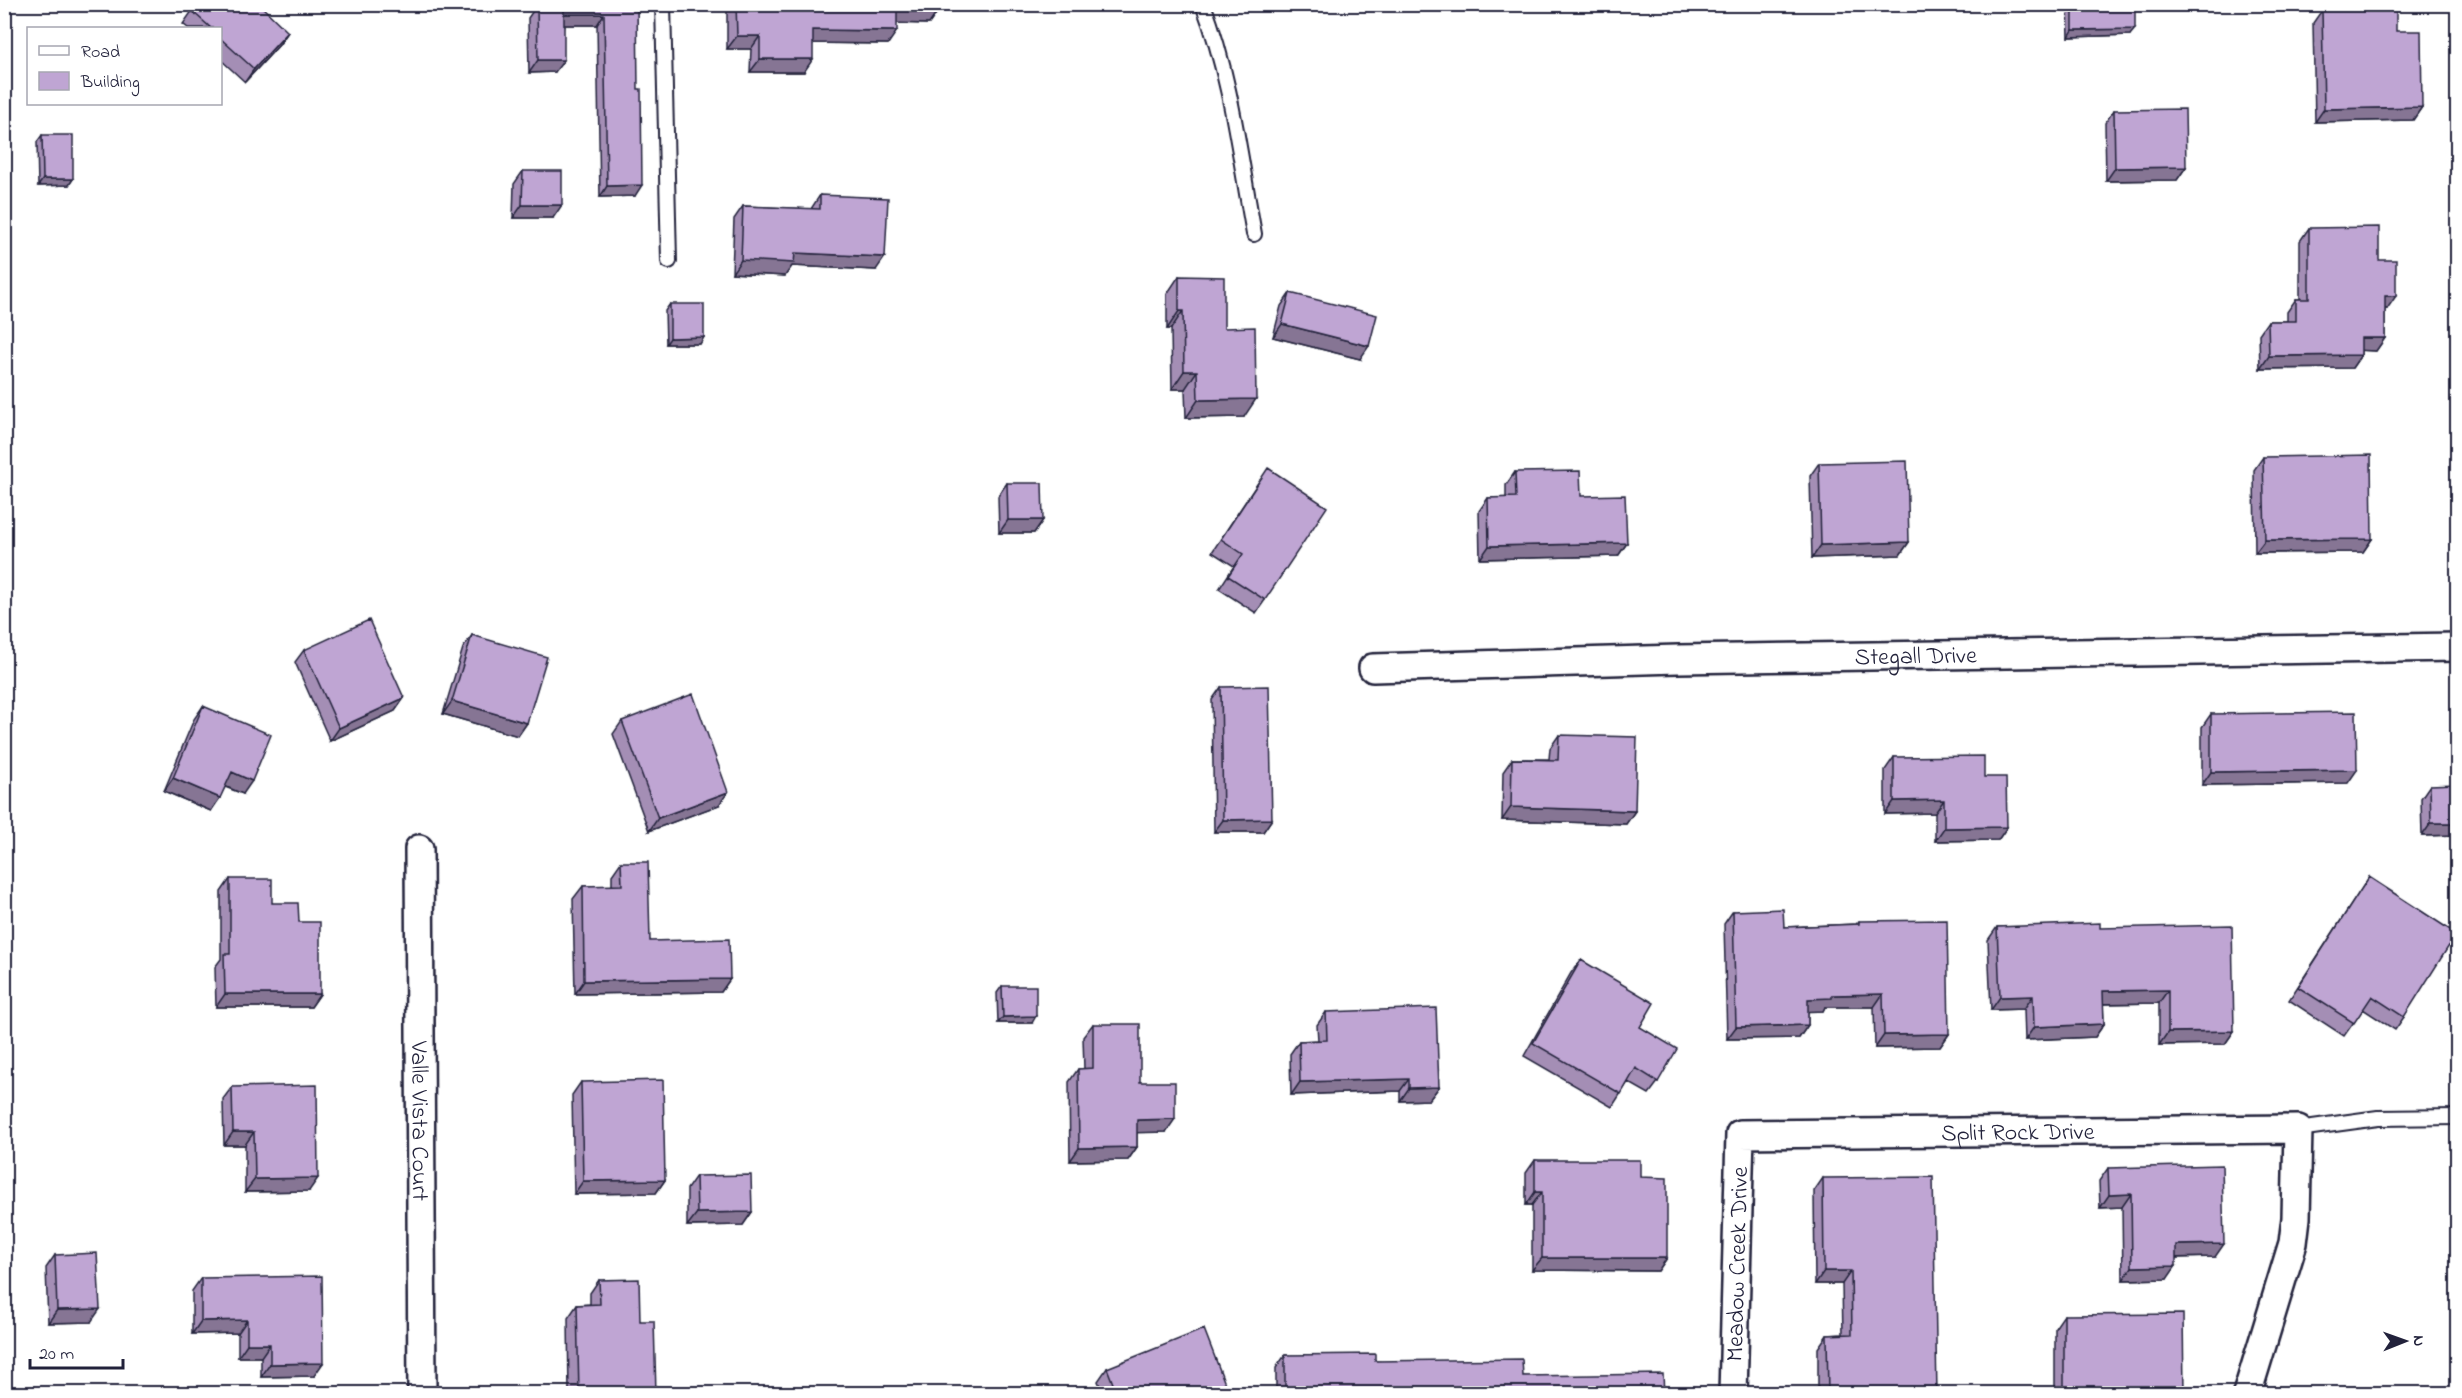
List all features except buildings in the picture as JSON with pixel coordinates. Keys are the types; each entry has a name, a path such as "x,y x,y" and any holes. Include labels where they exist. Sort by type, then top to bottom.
{"street":[{"name":"Stegall Drive","path":"1373,668 1678,659 2457,647"},
{"name":"Valle Vista Court","path":"419,849 422,1394"},
{"name":"Split Rock Drive","path":"1740,1134 2298,1130"},
{"path":"2247,1394 2293,1243 2296,1218 2298,1130"},
{"name":"Meadow Creek Drive","path":"1733,1394 1740,1134"}],"lane":[{"path":"663,4 669,261"},
{"path":"1203,4 1228,94 1254,234"},
{"path":"2298,1130 2378,1118 2457,1117"}]}
